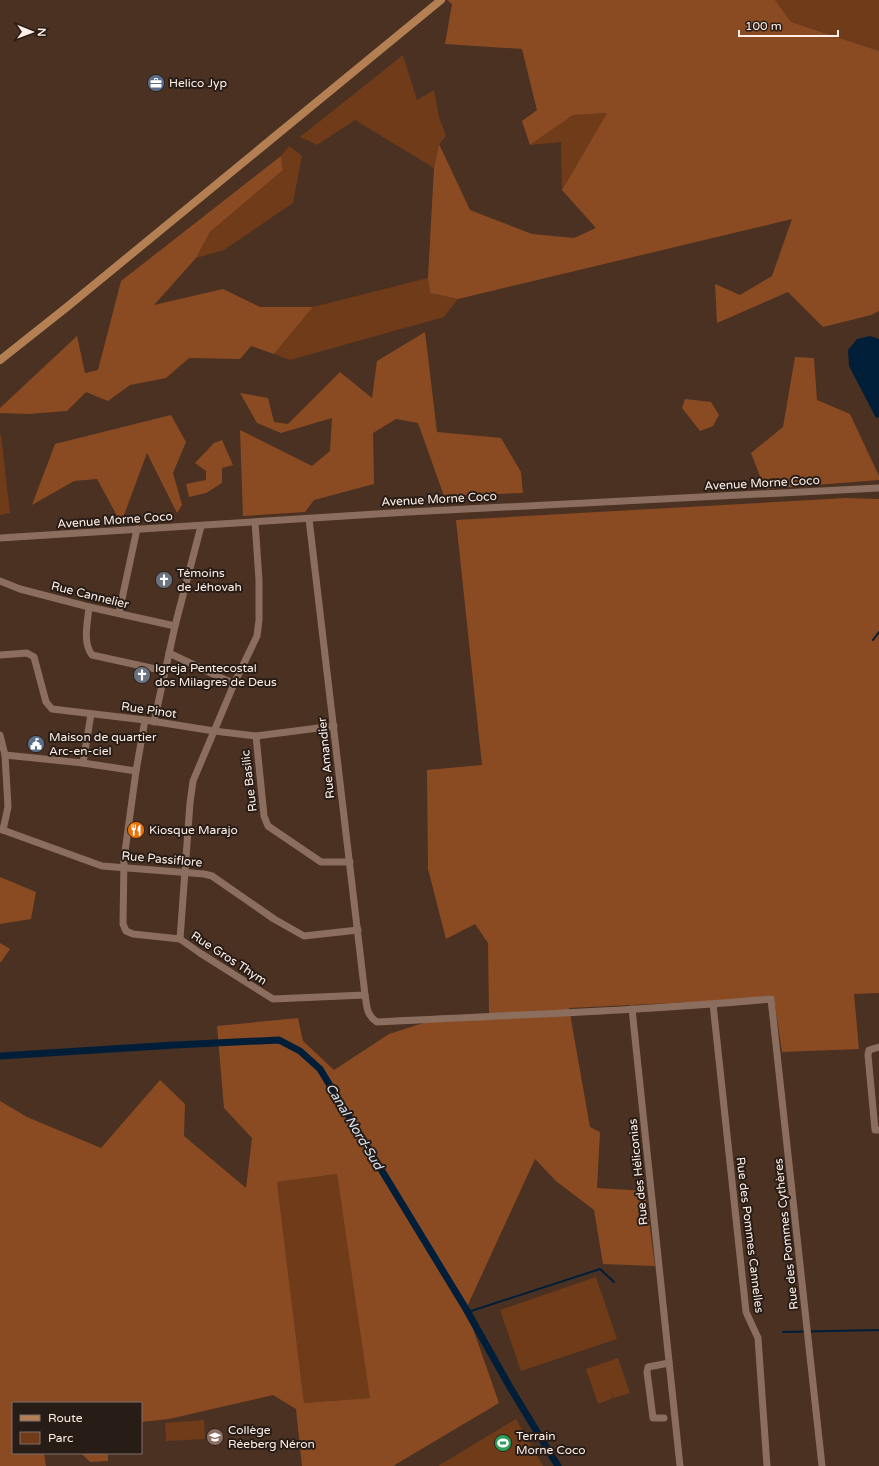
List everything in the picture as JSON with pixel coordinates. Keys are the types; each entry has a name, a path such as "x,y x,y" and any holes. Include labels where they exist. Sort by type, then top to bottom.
{"main road":[{"path":"0,360 67,307 441,0"}],"street":[{"name":"Avenue Morne Coco","path":"0,538 408,512 879,488"},
{"name":"Rue Amandier","path":"309,519 365,994 368,1012 371,1018 377,1022 632,1009"},
{"path":"180,938 193,781 234,684 257,636 259,620 259,580 255,522"},
{"path":"154,722 175,626 201,526"},
{"path":"119,613 137,529"},
{"name":"Rue Cannelier","path":"0,581 20,589 175,626"},
{"path":"89,606 86,638 90,653 92,655 165,671"},
{"name":"Rue Pinot","path":"0,655 28,653 34,657 46,702 52,709 145,720 256,736 334,726"},
{"path":"169,653 234,684"},
{"path":"83,763 91,714"},
{"name":"Rue Gros Thym","path":"145,720 136,771 124,867 123,924 126,931 133,934 180,938 200,953 273,999 365,994"},
{"path":"0,735 4,755 8,807 2,829"},
{"name":"Rue Basilic","path":"256,736 264,816 268,826 322,862 350,862"},
{"path":"4,755 83,763 136,771"},
{"name":"Rue Passiflore","path":"2,829 102,866 185,872 212,876 274,919 304,936 358,930"},
{"name":"Rue des Pommes Cythères","path":"713,1004 771,999 822,1466"},
{"path":"632,1009 713,1004"},
{"name":"Rue des Pommes Cannelles","path":"713,1004 746,1312 758,1338 768,1466"},
{"name":"Rue des Héliconias","path":"632,1009 680,1466"},
{"path":"879,1047 870,1050 868,1055 875,1130 879,1130"},
{"path":"664,1418 653,1418 647,1372 648,1367 651,1365 670,1363"}],"green space":[{"path":"775,0 879,0 879,51 791,22"},
{"path":"403,55 417,100 434,90 439,117 446,136 439,144 434,168 355,120 317,145 300,137"},
{"path":"607,113 562,190 561,142 530,145 573,115"},
{"path":"289,146 302,156 293,203 224,250 196,258 210,232 283,170 281,156"},
{"path":"428,278 430,293 458,299 444,317 290,360 274,354 313,307"},
{"path":"0,435 10,513 0,515"},
{"path":"337,1174 371,1398 304,1403 277,1182"},
{"path":"596,1277 617,1339 521,1371 500,1310"},
{"path":"618,1358 630,1393 614,1398 610,1388 613,1398 598,1404 586,1369"},
{"name":"Terrain Morne Coco","path":"516,1419 543,1466 438,1466"},
{"path":"204,1420 205,1439 166,1441 165,1423"}],"shaded area":[{"path":"447,0 775,0 791,22 879,51 879,311 871,315 823,327 788,292 717,323 715,284 740,295 772,276 792,219 458,299 430,293 428,278 434,168 439,144 470,210 532,234 574,238 596,228 562,190 607,113 573,115 530,145 522,121 537,110 522,49 445,44 452,4"},
{"path":"281,156 283,170 210,232 196,258 154,305 223,289 260,307 313,307 274,354 251,346 240,359 189,358 166,378 130,385 108,401 86,392 67,411 28,414 0,413 0,408 77,336 85,373 98,370 121,281"},
{"path":"425,332 437,432 501,438 521,472 523,493 444,496 418,423 396,419 373,433 374,484 314,500 305,512 243,516 240,430 312,466 330,451 332,418 281,433 257,423 240,393 268,398 274,422 288,424 340,372 372,398 377,361"},
{"path":"795,357 814,358 817,400 850,414 879,476 879,480 765,489 751,453 783,427"},
{"path":"685,399 711,402 719,415 713,426 700,431 682,408"},
{"path":"171,415 186,442 173,473 182,505 177,513 147,453 121,523 97,479 74,481 32,505 55,444"},
{"path":"222,440 233,465 222,468 222,483 206,493 189,497 186,484 206,480 206,471 195,463 214,443"},
{"path":"846,498 879,499 879,993 854,994 859,1049 782,1052 774,998 569,1008 590,1127 600,1132 597,1188 645,1191 655,1266 603,1264 594,1210 556,1181 535,1159 466,1309 499,1403 393,1466 302,1466 296,1409 273,1395 169,1419 142,1422 142,1402 12,1402 12,1454 44,1454 46,1466 0,1466 0,1101 27,1117 101,1148 160,1080 185,1104 184,1136 246,1188 252,1138 224,1108 217,1026 298,1018 303,1041 334,1070 389,1034 436,1019 489,1014 488,943 475,924 446,939 428,869 427,770 482,765 456,520","holes":["337,1174 370,1398 304,1403 277,1182"]},
{"path":"0,877 36,892 31,919 0,924"},
{"path":"0,943 10,949 1,962 0,962"},
{"path":"82,1454 108,1454 108,1461 90,1462"}],"water":[{"path":"870,336 879,339 879,417 876,418 849,366 848,350 857,339"}],"waterway":[{"path":"873,640 879,632"},
{"name":"Canal Nord-Sud","path":"0,1056 279,1040 300,1051 320,1069 466,1309 511,1389 558,1466"},
{"path":"468,1312 600,1269 614,1282"},
{"path":"783,1332 879,1330"}],"place":[{"name":"Helico Jyp","path":"156,83"},
{"name":"Témoins de Jéhovah","path":"164,580"},
{"name":"Igreja Pentecostal dos Milagres de Deus","path":"142,675"},
{"name":"Maison de quartier Arc-en-ciel","path":"36,744"},
{"name":"Kiosque Marajo","path":"136,830"},
{"name":"Collège Réeberg Néron","path":"215,1437"},
{"name":"Terrain Morne Coco","path":"503,1443"}]}
